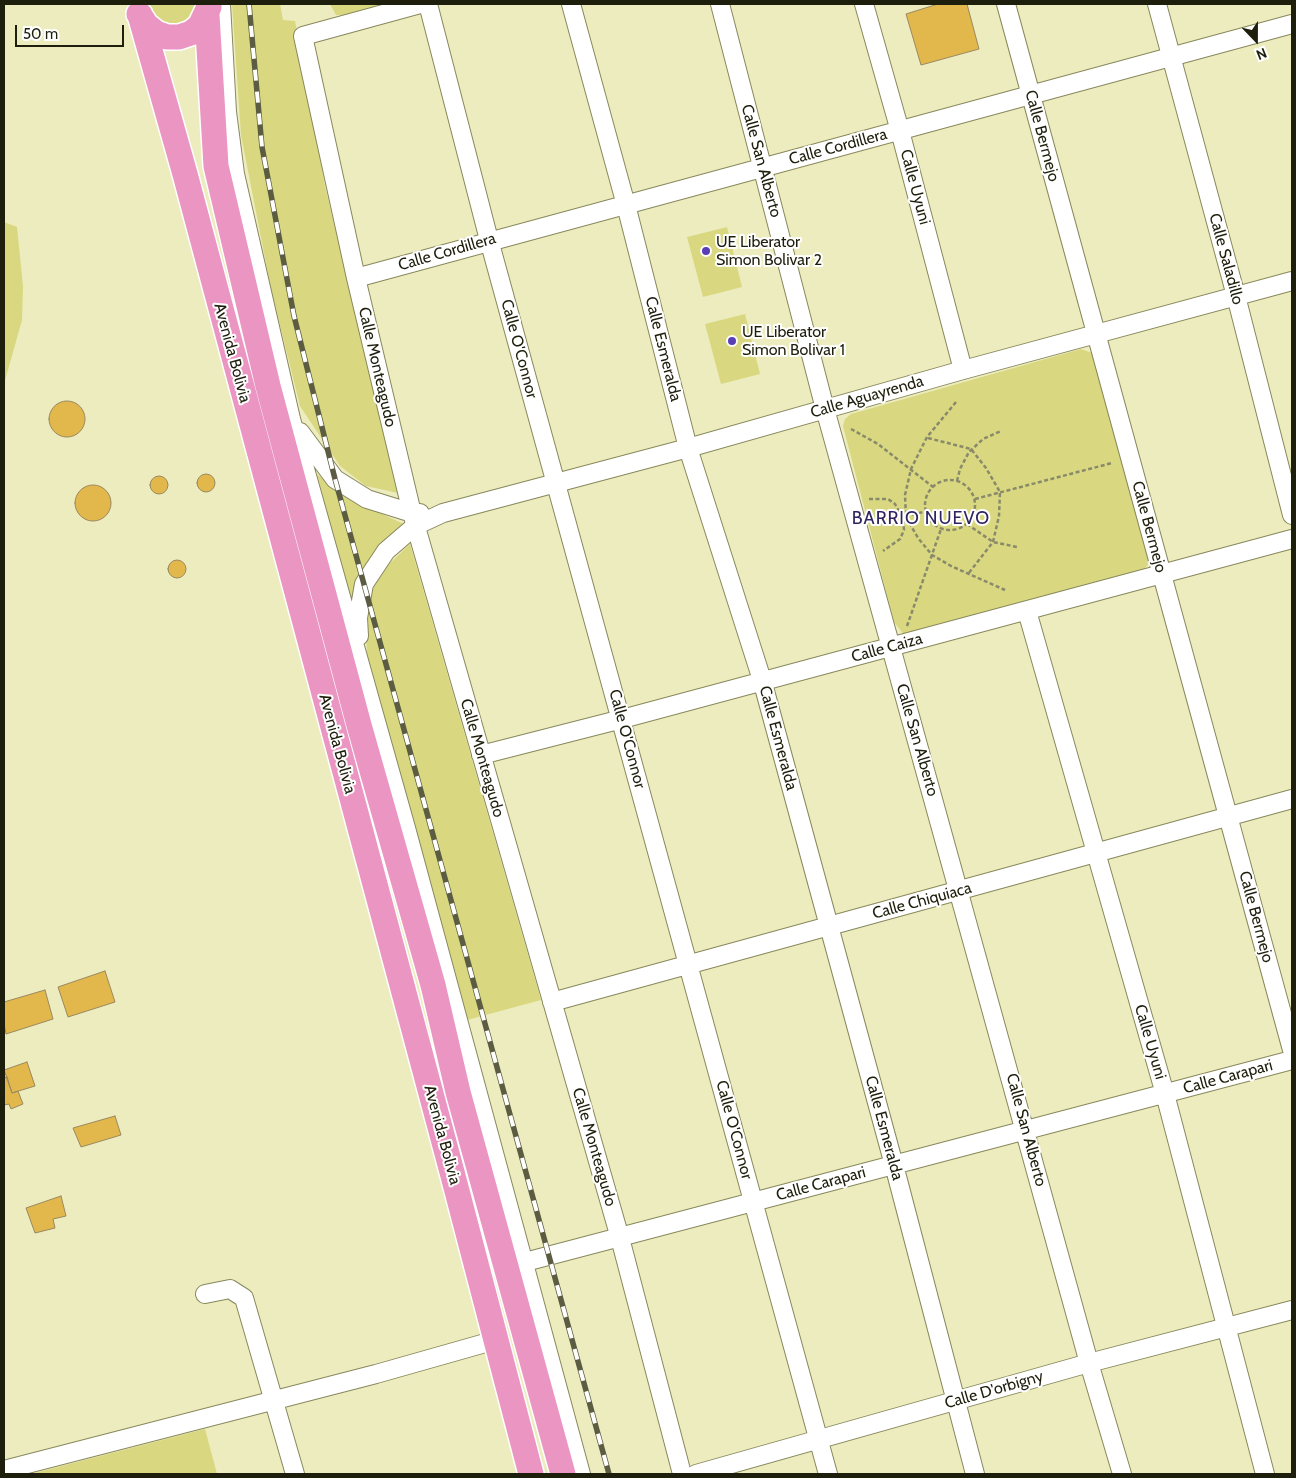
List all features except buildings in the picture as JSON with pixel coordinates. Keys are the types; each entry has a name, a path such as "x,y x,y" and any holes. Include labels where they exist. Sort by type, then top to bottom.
{"highway":[{"path":"139,9 146,25 156,33 167,37 179,37 191,33 200,26 212,8"},
{"name":"Avenida Bolivia","path":"212,8 216,166 268,386 359,724 433,985 458,1092 563,1474"},
{"name":"Avenida Bolivia","path":"139,9 531,1474"}],"street":[{"name":"Calle Monteagudo","path":"420,4 303,36 356,278 414,520 620,1238 682,1474"},
{"name":"Calle O'Connor","path":"428,4 489,240 828,1474"},
{"name":"Calle Esmeralda","path":"571,4 626,205 688,448 762,680 894,1165 975,1474"},
{"name":"Calle San Alberto","path":"720,4 825,408 898,641 959,890 1089,1362 1122,1474"},
{"name":"Calle Uyuni","path":"864,4 900,130 963,370"},
{"name":"Calle Bermejo","path":"1006,4 1292,1050"},
{"name":"Calle Saladillo","path":"1157,4 1236,296 1292,515"},
{"path":"212,8 235,174 291,419 525,1262 581,1474"},
{"name":"Calle Cordillera","path":"356,278 489,240 626,205 1292,24"},
{"name":"Calle Aguayrenda","path":"360,666 358,618 364,584 386,551 414,520 556,484 825,408 1292,281"},
{"path":"268,386 335,479 367,499 414,520"},
{"name":"Calle Caiza","path":"481,754 622,719 898,641 1027,611 1292,539"},
{"name":"Calle Uyuni","path":"1027,611 1165,1094 1265,1474"},
{"name":"Calle Chiquiaca","path":"552,1002 1292,799"},
{"name":"Calle Carapari","path":"525,1262 1292,1060"},
{"path":"205,1294 230,1288 244,1298 295,1474"},
{"name":"Calle D'orbigny","path":"696,1474 1089,1362 1292,1310"},
{"path":"6,1469 273,1401 496,1340"}],"path":[{"path":"883,551 900,539 904,530 905,495 911,469 927,437 956,402"},
{"path":"851,429 878,444 933,487"},
{"path":"957,481 960,469 972,449 983,439 1000,431"},
{"path":"927,437 972,449 1000,492 999,516 993,542 968,574"},
{"path":"975,499 1112,463"},
{"path":"957,481 965,484 975,499 975,512 967,524 955,530 941,529 934,525 926,512 926,498 933,487 940,482 957,481"},
{"path":"869,499 888,499 895,504 918,538 932,554 968,574 1005,590"},
{"path":"905,518 926,512"},
{"path":"967,524 993,542 1017,547"},
{"path":"898,641 941,529"}],"shaded area":[{"path":"148,4 196,4 190,17 184,22 169,25 155,17"},
{"path":"232,4 280,4 283,20 295,21 325,186 398,493 366,486 340,466 300,406 271,289 241,135"},
{"path":"330,4 389,4 350,15 336,15"},
{"path":"4,222 17,227 23,287 22,320 4,384"},
{"path":"727,227 742,287 703,297 687,237"},
{"path":"745,314 760,374 721,384 705,324"},
{"path":"1081,349 1092,353 1151,561 1141,573 904,635 894,622 843,426 845,419 851,414"},
{"path":"317,474 349,499 406,525 378,547 351,602"},
{"path":"410,544 541,1000 467,1020 367,662 366,619 374,586 388,565"},
{"path":"205,1429 217,1474 31,1474"}],"railway":[{"path":"249,4 262,147 294,316 335,479 609,1474"}],"place":[{"name":"UE Liberator Simon Bolivar 2","path":"706,251"},
{"name":"UE Liberator Simon Bolivar 1","path":"732,341"}],"district":[{"name":"BARRIO NUEVO","path":"921,519"}]}
